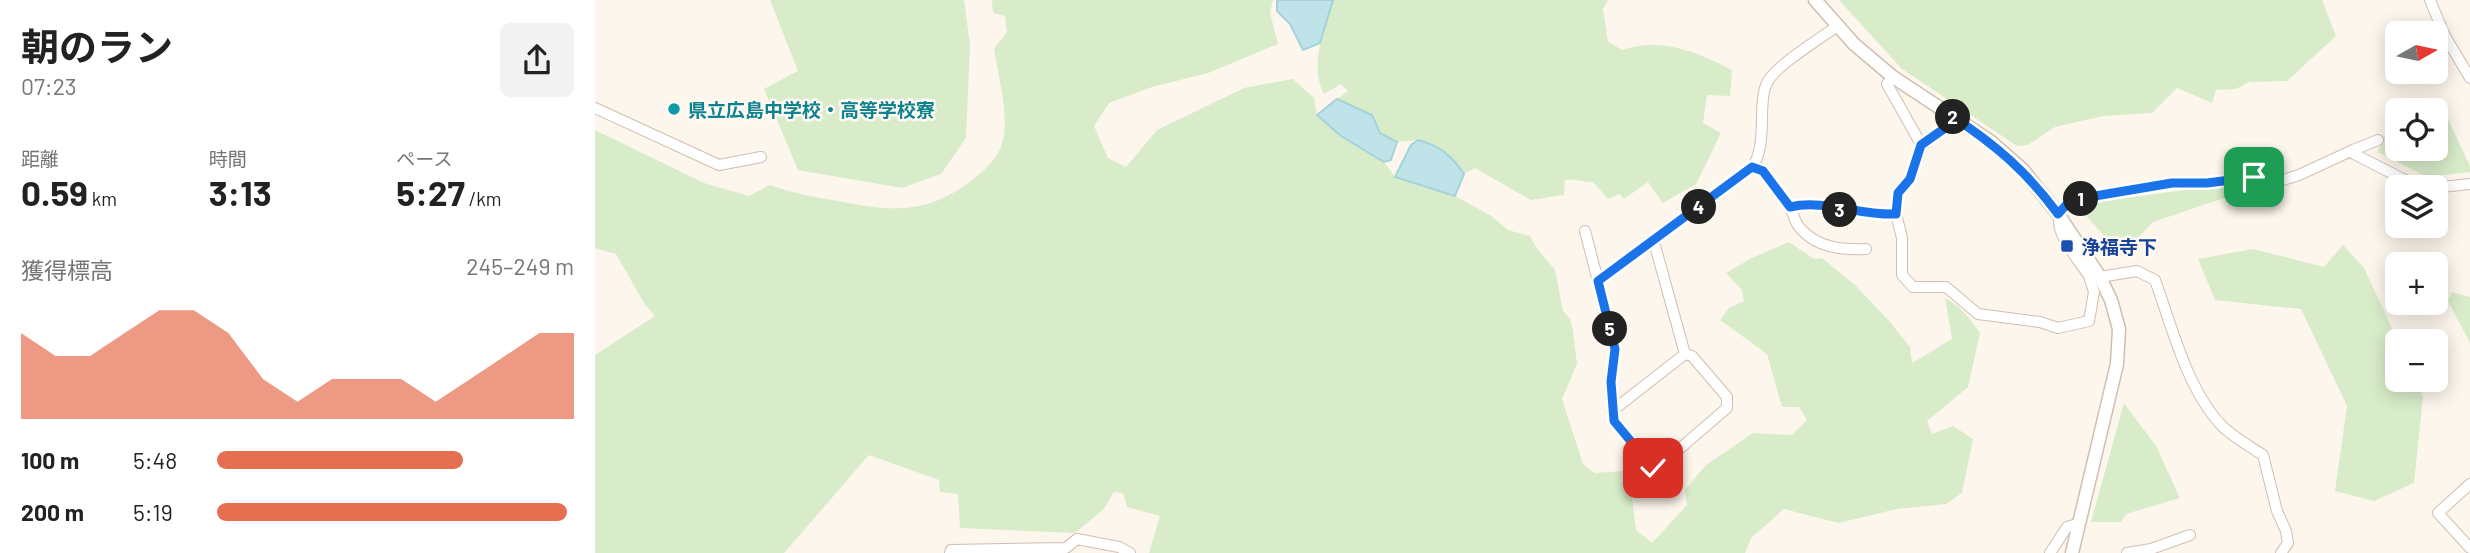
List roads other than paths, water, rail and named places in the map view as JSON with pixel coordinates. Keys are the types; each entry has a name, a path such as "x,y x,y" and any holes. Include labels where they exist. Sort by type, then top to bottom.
{"street":[{"path":"1815,0 1854,44 1893,77 1990,141 2023,170 2058,214 2116,312 2120,345 2117,364 2072,553"},
{"path":"2430,0 2445,36 2470,78"},
{"path":"1598,281 1752,167 1758,160 1766,84 1774,72 1837,26"},
{"path":"1893,77 1887,85 1921,145"},
{"path":"595,108 719,165 761,157"},
{"path":"1953,117 1945,128 1921,145 1910,179 1898,193 1896,214 1902,238 1902,275 1913,287 1946,287 1978,314 2040,322 2058,328 2089,321 2095,277"},
{"path":"2058,214 2068,203 2083,198 2172,183 2207,183 2254,177 2270,184 2299,175 2378,140"},
{"path":"2353,150 2354,154 2407,181 2442,187 2470,184"},
{"path":"1752,167 1763,171 1790,207 1799,227 1825,246 1840,250 1866,249"},
{"path":"1790,207 1806,203 1877,215 1896,214"},
{"path":"1585,232 1615,349 1611,382 1614,421 1653,468 1663,463 1727,408 1727,397 1692,356 1685,354"},
{"path":"1654,242 1685,354"},
{"path":"2095,277 2137,271 2155,280 2195,388 2221,425 2263,455 2277,511 2286,531 2288,543 2281,553"},
{"path":"1612,411 1685,354"},
{"path":"2470,484 2438,513 2470,548"},
{"path":"2050,553 2067,527 2077,524"},
{"path":"2127,553 2151,549 2190,535"},
{"path":"950,553 951,550 1066,548 1077,539 1119,547 1131,553"}],"water":[{"path":"1277,0 1333,0 1320,43 1303,50 1290,24 1277,11"},
{"path":"1337,99 1372,115 1380,133 1397,142 1391,160 1384,162 1341,136 1317,115"},
{"path":"1418,140 1444,152 1464,174 1455,196 1395,177 1411,145"}],"place":[{"name":"県立広島中学校・高等学校寮","path":"674,109"},
{"name":"浄福寺下","path":"2067,246"}]}
